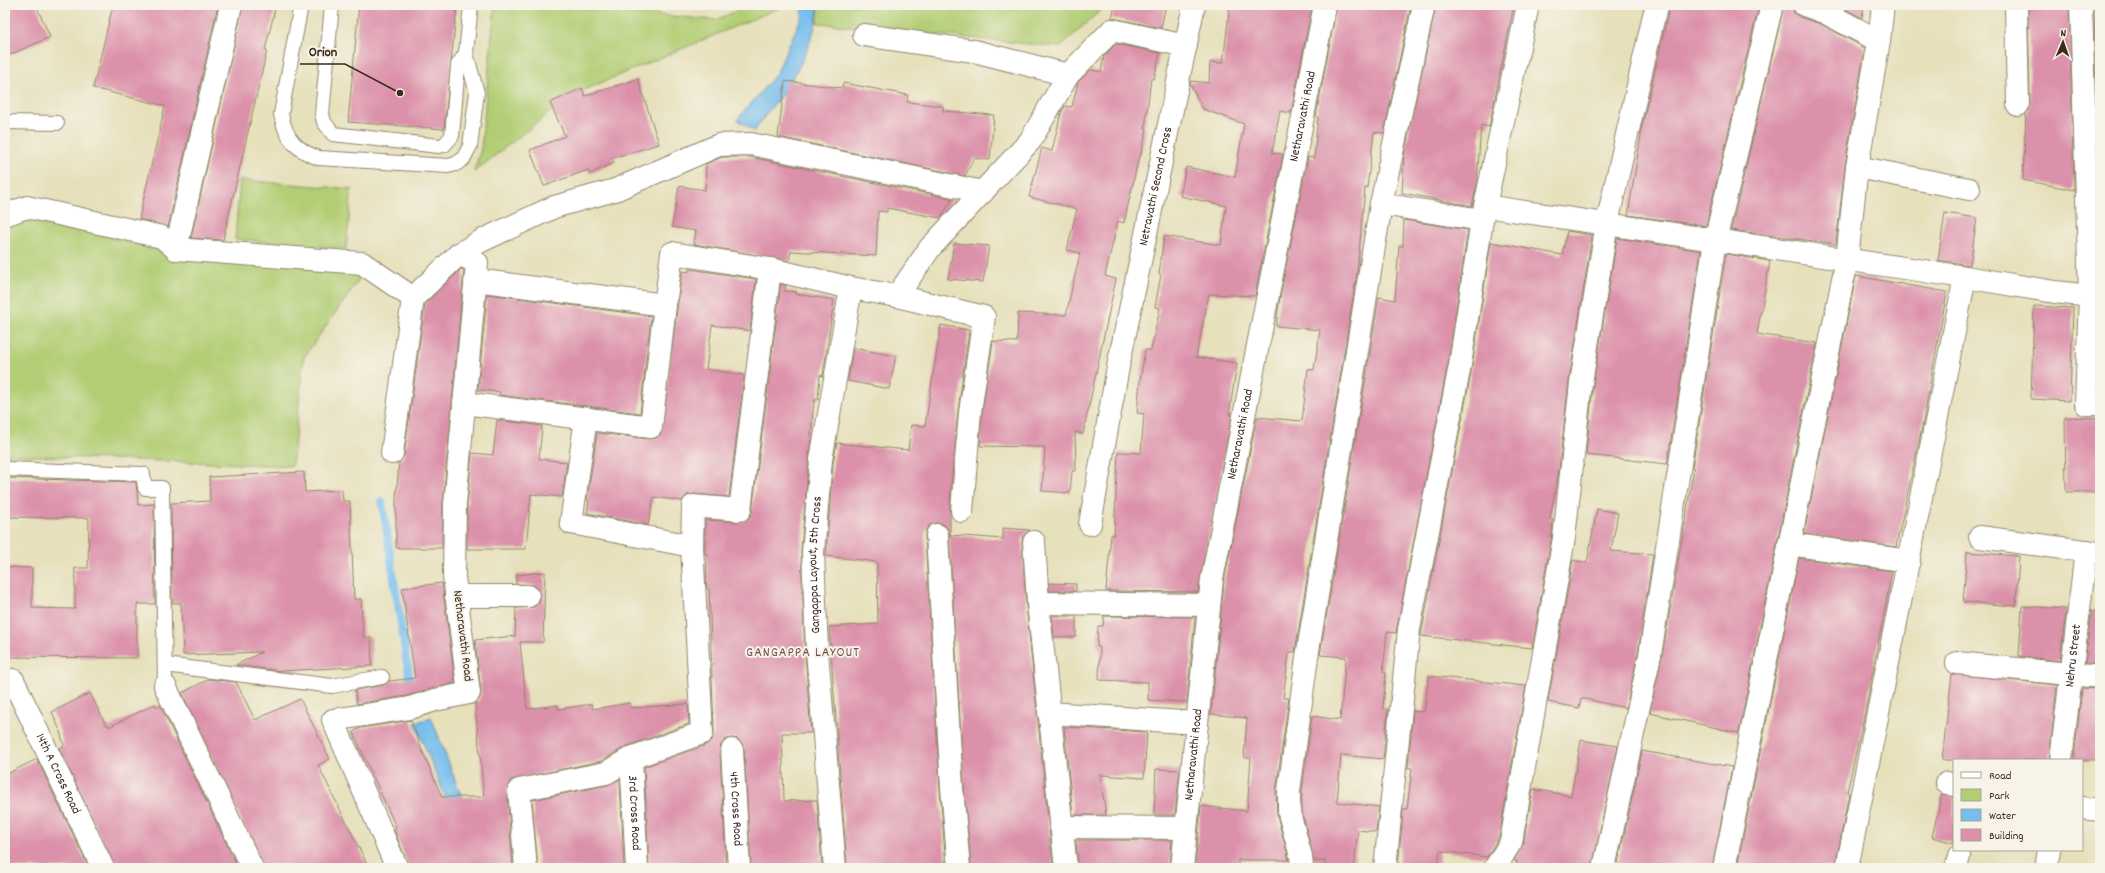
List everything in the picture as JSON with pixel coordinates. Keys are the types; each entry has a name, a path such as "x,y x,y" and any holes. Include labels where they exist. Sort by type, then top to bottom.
{"street":[{"path":"176,249 230,5"},
{"name":"Netravathi Second Cross","path":"1090,524 1118,368 1194,5"},
{"name":"Netharavathi Road","path":"1182,868 1212,579 1325,5"},
{"path":"1302,868 1301,856 1289,812 1289,790 1307,657 1381,204 1424,5"},
{"path":"1389,868 1385,868 1409,629 1460,365 1483,213 1528,5"},
{"path":"1495,868 1511,842 1564,538 1581,383 1608,223 1654,15 1658,5"},
{"path":"1604,868 1650,655 1715,241 1772,5"},
{"path":"1804,5 1826,13 1879,41"},
{"path":"1724,868 1847,259 1857,167 1879,41 1883,5"},
{"path":"2016,5 2018,106"},
{"path":"2081,5 2094,239 2090,296 2086,404 2100,404"},
{"path":"897,296 930,248 1030,141 1068,75 1112,30 1186,46"},
{"path":"864,35 974,51 1068,75"},
{"path":"392,453 413,298 459,254 481,241 554,207 615,190 719,145 751,144 983,192"},
{"path":"1857,167 1969,189"},
{"path":"1381,204 1608,223 1715,241 1847,259 2055,292 2090,296"},
{"path":"5,215 27,207 162,237 176,249 362,263 413,298"},
{"path":"464,403 651,427 672,253 770,269 851,288 897,296 984,317 970,412 962,511"},
{"name":"Netharavathi Road","path":"397,868 333,720 410,708 435,700 468,693 454,578 455,504 477,263 459,254"},
{"path":"526,868 519,790 606,773 632,758 702,733 692,546 693,506 740,510 770,269"},
{"path":"1848,868 1965,277"},
{"path":"476,280 665,305"},
{"name":"Gangappa Layout, 5th Cross","path":"835,868 817,651 813,552 821,460 851,288"},
{"path":"586,418 571,523 692,546"},
{"path":"937,535 952,788 959,868"},
{"path":"1980,538 2093,552"},
{"path":"1034,542 1048,713 1066,868"},
{"path":"1789,544 1909,560"},
{"name":"Nehru Street","path":"2061,759 2073,673 2093,552"},
{"path":"456,596 528,596"},
{"path":"1038,603 1209,605"},
{"path":"1957,663 2073,673 2100,677"},
{"path":"165,675 252,868"},
{"name":"14th A Cross Road","path":"13,680 103,868"},
{"path":"1048,713 1197,723"},
{"name":"4th Cross Road","path":"732,750 739,868"},
{"name":"3rd Cross Road","path":"632,758 637,868"},
{"path":"2083,808 2100,810"},
{"path":"1060,826 1186,828"},
{"path":"2046,868 2049,851"}],"lane":[{"path":"301,5 281,114 283,125 294,144 301,151 319,158 448,166 456,164 463,159 470,146 476,93 466,53 471,5"},
{"path":"332,5 322,114 324,122 333,134 439,146 444,145 452,136 458,65 466,53"},
{"path":"5,122 57,123"},
{"path":"5,469 143,474 145,488 162,488 165,675 332,686 382,677"}],"green space":[{"path":"495,5 546,5 715,20 751,5 786,5 572,95 474,172 481,149"},
{"path":"819,5 1104,5 1103,8 1060,47 817,23"},
{"path":"240,180 352,189 346,249 235,239"},
{"path":"28,215 168,253 365,271 304,357 292,466 5,455 5,224"}],"water":[{"path":"803,5 819,5 807,50 791,81 755,131 737,120 776,74 802,16"},
{"path":"431,717 462,798 451,811 415,723"}],"building":[{"path":"5,5 36,5 50,37 5,57"},
{"path":"113,5 218,5 168,227 139,219 165,106 93,88"},
{"path":"243,5 276,5 265,50 267,50 223,240 191,238"},
{"path":"359,5 457,5 444,129 348,122"},
{"path":"1115,5 1166,5 1161,28 1112,18"},
{"path":"1230,5 1312,5 1291,113 1280,111 1272,153 1283,154 1255,296 1209,294 1196,357 1237,363 1229,415 1232,415 1198,592 1106,591 1111,535 1114,535 1118,452 1141,453 1144,414 1137,413 1140,381 1145,350 1151,350 1160,308 1155,307 1161,275 1159,274 1164,236 1221,245 1226,206 1180,196 1186,167 1235,177 1244,124 1203,109 1190,84 1191,81 1209,83 1210,62 1223,63"},
{"path":"1337,5 1411,5 1384,133 1374,132 1367,188 1365,188 1357,273 1295,652 1289,652 1283,698 1289,698 1276,791 1277,816 1289,860 1238,860 1238,868 1195,868 1201,806 1247,811 1251,758 1244,758 1247,718 1211,714 1224,581 1257,417 1302,421 1308,369 1314,370 1320,330 1276,326 1279,303 1308,157 1314,158 1318,117 1316,116"},
{"path":"1436,5 1514,5 1489,127 1481,125 1477,183 1472,206 1402,193 1404,155"},
{"path":"1670,5 1759,5 1706,226 1628,215 1640,135"},
{"path":"1784,5 1792,5 1794,13 1799,17 1821,24 1865,48 1845,165 1836,244 1731,230"},
{"path":"1838,5 1864,5 1862,18"},
{"path":"2028,5 2069,5 2074,190 2023,180 2026,114 2030,105"},
{"path":"2094,5 2100,5 2100,95 2096,95"},
{"path":"1116,44 1160,53 1154,79 1151,78 1145,129 1147,129 1140,157 1139,156 1124,223 1118,221 1105,276 1116,279 1083,434 1075,432 1076,471 1072,471 1070,493 1042,491 1045,447 980,446 982,413 993,341 1017,342 1018,313 1066,315 1080,253 1067,250 1077,209 1029,197 1042,148 1052,151 1061,113 1065,106 1072,107 1078,82 1091,70 1101,72 1104,56"},
{"path":"638,79 659,144 612,158 614,163 590,174 588,170 544,186 530,150 565,136 550,103 582,88 585,96"},
{"path":"785,81 842,88 843,83 908,95 907,102 943,106 943,111 994,115 990,160 974,158 965,176 778,137"},
{"path":"722,157 750,157 953,199 940,218 887,208 887,212 878,211 876,256 791,251 789,261 694,244 696,231 672,227 679,186 705,190 706,164"},
{"path":"1945,213 1977,218 1970,265 1938,260"},
{"path":"1404,220 1468,230 1448,363 1396,633 1387,632 1383,672 1386,672 1383,709 1388,709 1383,759 1341,755 1337,802 1379,807 1376,832 1358,830 1354,868 1325,868 1325,861 1314,861 1302,811 1302,792 1312,716 1340,720 1346,657 1320,655 1379,297 1395,300 1399,246 1403,246"},
{"path":"1567,231 1592,235 1569,381 1559,469 1550,519 1553,520 1552,534 1532,648 1421,636 1472,367 1491,242 1562,255"},
{"path":"1617,238 1701,251 1667,464 1586,455 1593,385"},
{"path":"954,243 989,246 983,282 948,279"},
{"path":"1726,254 1770,261 1757,334 1817,343 1739,733 1650,713 1662,657 1694,468 1692,468"},
{"path":"461,269 464,270 443,503 442,548 396,548 396,499 399,463 404,455 425,304"},
{"path":"689,269 756,279 750,331 712,325 706,369 744,375 729,497 694,494 687,495 682,501 654,497 648,525 587,513 589,500 587,500 597,433 649,439 656,438 661,434 682,271 689,272"},
{"path":"1856,276 1947,292 1921,432 1896,547 1804,534"},
{"path":"781,284 786,285 785,291 834,300 823,376 820,375 818,400 814,400 801,551 805,652 811,733 782,733 784,801 817,800 822,868 751,868 744,749 742,743 738,739 732,738 725,740 721,745 720,751 726,867 649,868 644,767 706,745 712,740 714,733 709,589 707,589 706,582 707,554 705,554 705,520 739,522 750,518 752,512"},
{"path":"487,294 651,316 640,413 499,395 500,392 478,390"},
{"path":"2034,306 2073,308 2070,401 2031,399"},
{"path":"941,325 969,330 958,411 950,495 950,535 1003,539 1003,528 1030,530 1023,536 1022,542 1026,604 1053,868 971,868 964,787 949,534 947,528 943,524 937,523 930,525 926,530 925,536 946,868 847,868 829,627 878,624 877,562 826,556 833,462 837,443 908,450 911,425 925,426"},
{"path":"853,348 896,356 889,389 848,381"},
{"path":"2065,417 2100,418 2100,492 2066,492"},
{"path":"497,420 542,426 539,459 567,462 562,497 531,494 526,549 467,549 467,505 472,453 493,455"},
{"path":"304,472 305,492 342,490 343,501 350,501 354,599 361,599 363,637 371,637 372,666 281,671 236,665 262,652 183,655 181,603 172,603 171,503 210,501 209,477"},
{"path":"5,478 136,482 138,505 154,504 155,604 137,604 137,658 5,657 5,567 32,568 32,608 75,609 75,568 88,568 89,518 5,517"},
{"path":"1597,509 1618,513 1611,551 1653,554 1638,653 1626,708 1581,698 1579,708 1548,702 1573,560 1587,563"},
{"path":"1967,552 2019,556 2016,606 1963,602"},
{"path":"1799,558 1892,571 1864,717 1847,792 1849,793 1835,867 1737,868"},
{"path":"545,572 543,642 520,642 527,709 557,705 558,709 592,704 593,709 630,703 631,708 688,704 689,724 627,746 601,761 511,780 507,791 513,868 409,868 394,829 396,827 353,732 360,728 411,720 442,797 484,797 475,704 480,698 481,692 475,640 515,636 516,608 534,607 539,603 540,596 539,590 534,585 516,584 516,575"},
{"path":"442,583 455,683 407,696 357,704 355,690 384,685 389,681 415,678 402,588"},
{"path":"1049,583 1076,584 1076,591 1050,591"},
{"path":"2022,606 2066,609 2060,661 2019,656"},
{"path":"2091,611 2100,611 2100,664 2085,663"},
{"path":"1052,616 1076,616 1076,637 1054,637"},
{"path":"1104,616 1195,617 1187,702 1148,700 1148,682 1099,680 1100,647 1097,647 1098,626 1103,626"},
{"path":"1952,674 2057,685 2049,759 1942,760"},
{"path":"1429,676 1526,686 1499,837 1487,857 1440,851 1438,868 1398,868 1403,809 1407,809 1412,768 1408,768 1413,711 1424,712"},
{"path":"209,679 236,682 255,720 300,699 330,759 318,765 369,868 264,868 182,693"},
{"path":"2082,688 2100,689 2100,760 2074,759"},
{"path":"90,693 106,725 108,724 109,727 155,704 157,707 160,705 238,868 115,868 59,748 64,746 59,728 52,712"},
{"path":"1064,727 1147,732 1144,778 1100,775 1106,815 1073,815"},
{"path":"1581,740 1618,746 1592,868 1516,868 1517,861 1514,861 1523,844 1533,789 1571,796"},
{"path":"1642,751 1732,767 1712,868 1617,868"},
{"path":"37,759 89,868 5,868 5,775"},
{"path":"1156,769 1180,770 1175,815 1154,815"},
{"path":"620,779 624,867 538,868 532,800 608,785"},
{"path":"1942,794 1953,797 1953,843 1932,837"},
{"path":"1076,840 1172,840 1170,868 1078,868"}],"waterway":[{"path":"382,501 412,696"}],"place":[{"name":"Orion","path":"400,93"}],"district":[{"name":"GANGAPPA LAYOUT","path":"803,653"}]}
